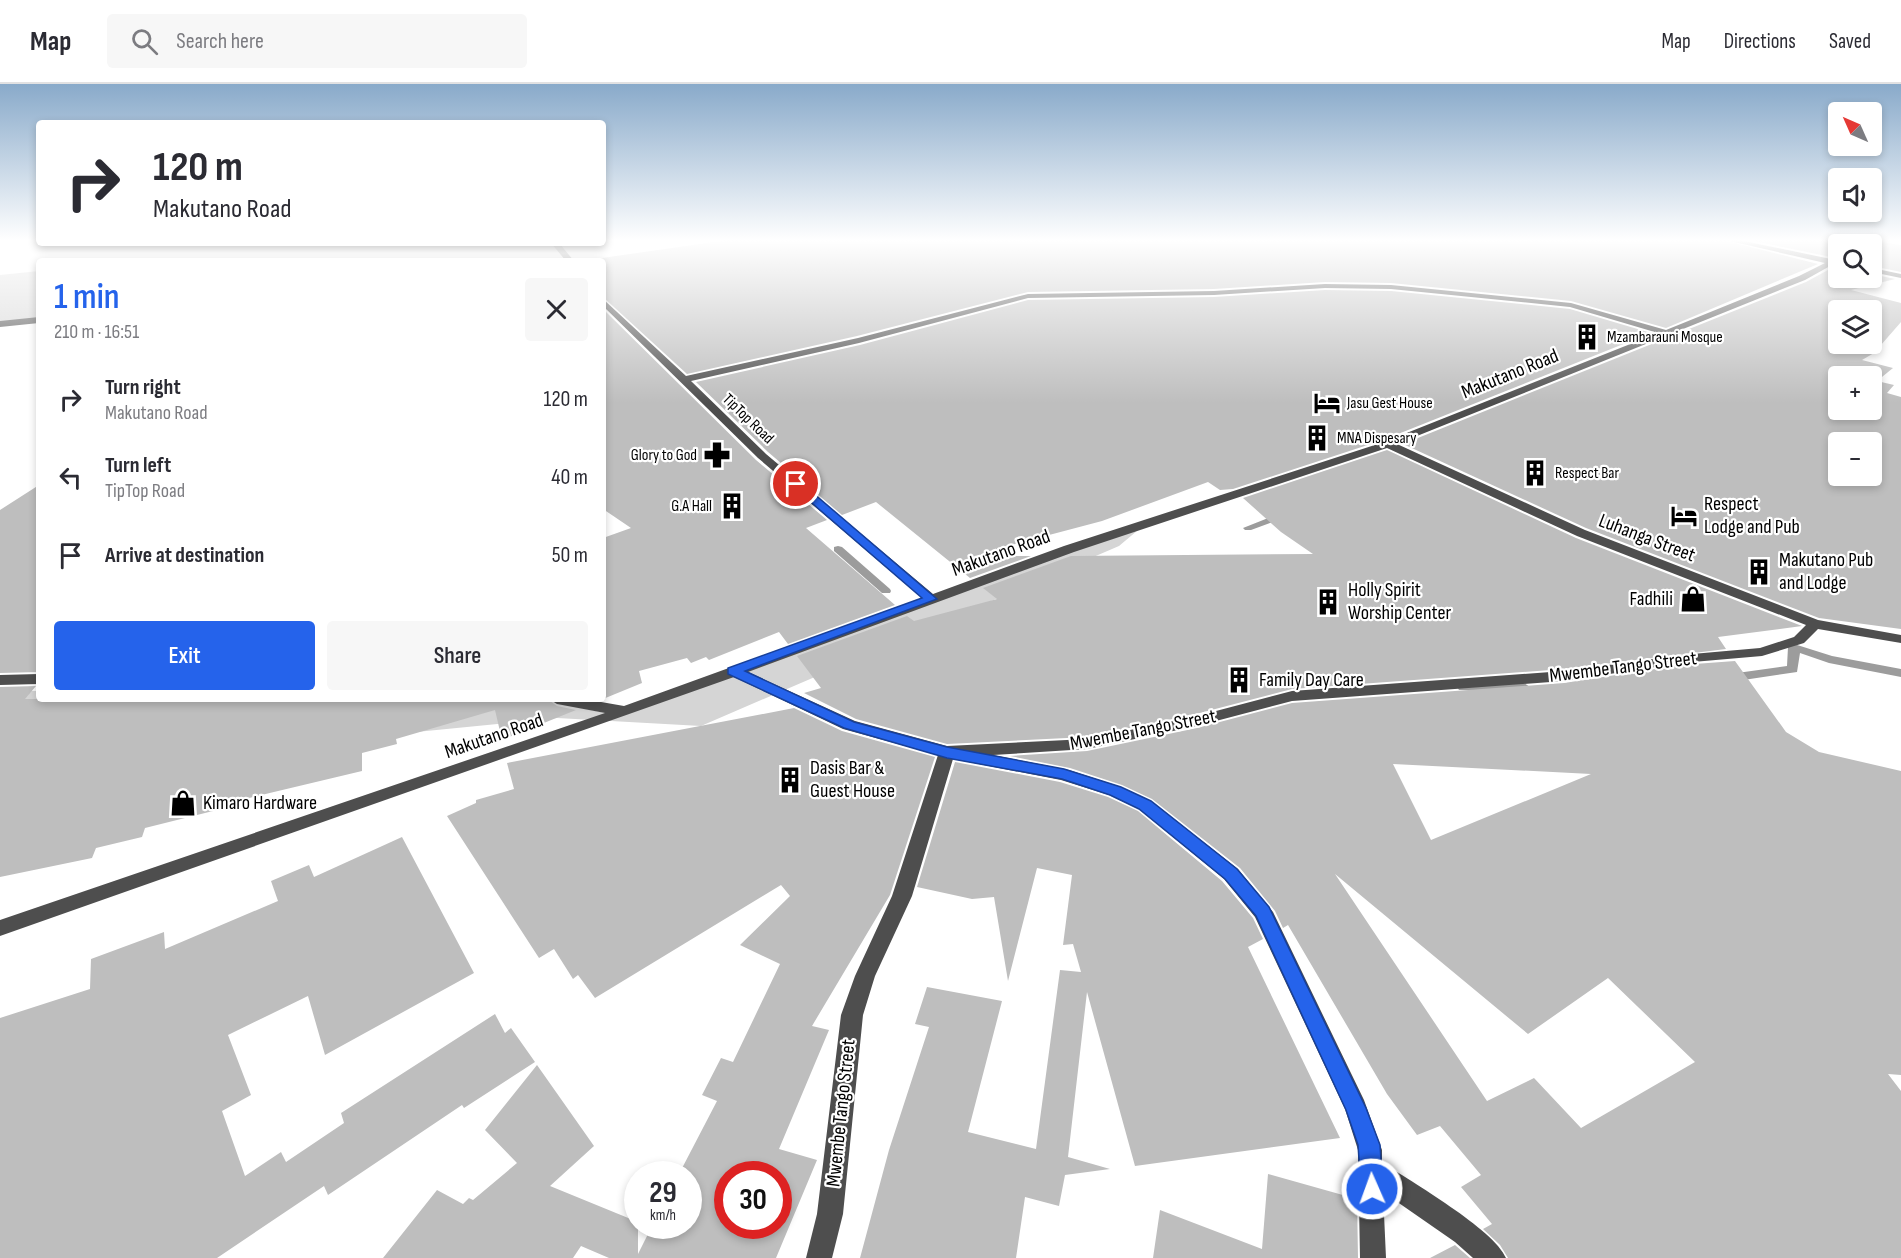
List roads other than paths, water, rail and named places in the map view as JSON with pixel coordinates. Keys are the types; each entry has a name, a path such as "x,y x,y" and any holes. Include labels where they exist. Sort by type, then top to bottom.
{"street":[{"path":"682,380 859,340 1028,296 1165,294"},
{"path":"1465,294 1571,305 1668,333"},
{"name":"Makutano Road","path":"0,928 624,712 931,599 1192,507 1388,444 1764,294"},
{"name":"TipTop Road","path":"606,304 762,456 931,599"},
{"path":"0,324 36,320"},
{"name":"Luhanga Street","path":"1388,444 1581,533 1815,624 1901,639"},
{"name":"Mwembe Tango Street","path":"819,1258 830,1215 852,1015 865,976 902,896 947,753 1087,744 1197,721 1292,696 1564,676 1681,659 1762,652 1799,640 1815,624"},
{"path":"733,671 849,725 947,753 1064,774 1115,791 1145,805 1231,874 1263,912 1356,1108 1369,1145 1373,1258"},
{"path":"0,680 36,679"},
{"path":"572,702 624,712"},
{"path":"1371,1169 1464,1233 1493,1258"}],"waterway":[{"path":"1248,528 1283,515"},
{"path":"838,549 886,591"},
{"path":"1730,678 1793,669 1794,647 1829,659 1901,673"},
{"path":"1463,687 1524,687"}],"place":[{"name":"Mzambarauni Mosque","path":"1587,337"},
{"name":"Jasu Gest House","path":"1327,403"},
{"name":"MNA Dispesary","path":"1317,438"},
{"name":"Glory to God","path":"717,455"},
{"name":"Respect Bar","path":"1535,473"},
{"name":"G.A Hall","path":"732,506"},
{"name":"Respect Lodge and Pub","path":"1684,516"},
{"name":"Makutano Pub and Lodge","path":"1759,572"},
{"name":"Fadhili","path":"1693,599"},
{"name":"Holly Spirit Worship Center","path":"1328,602"},
{"name":"Family Day Care","path":"1239,680"},
{"name":"Dasis Bar & Guest House","path":"790,780"},
{"name":"Kimaro Hardware","path":"183,803"}]}
